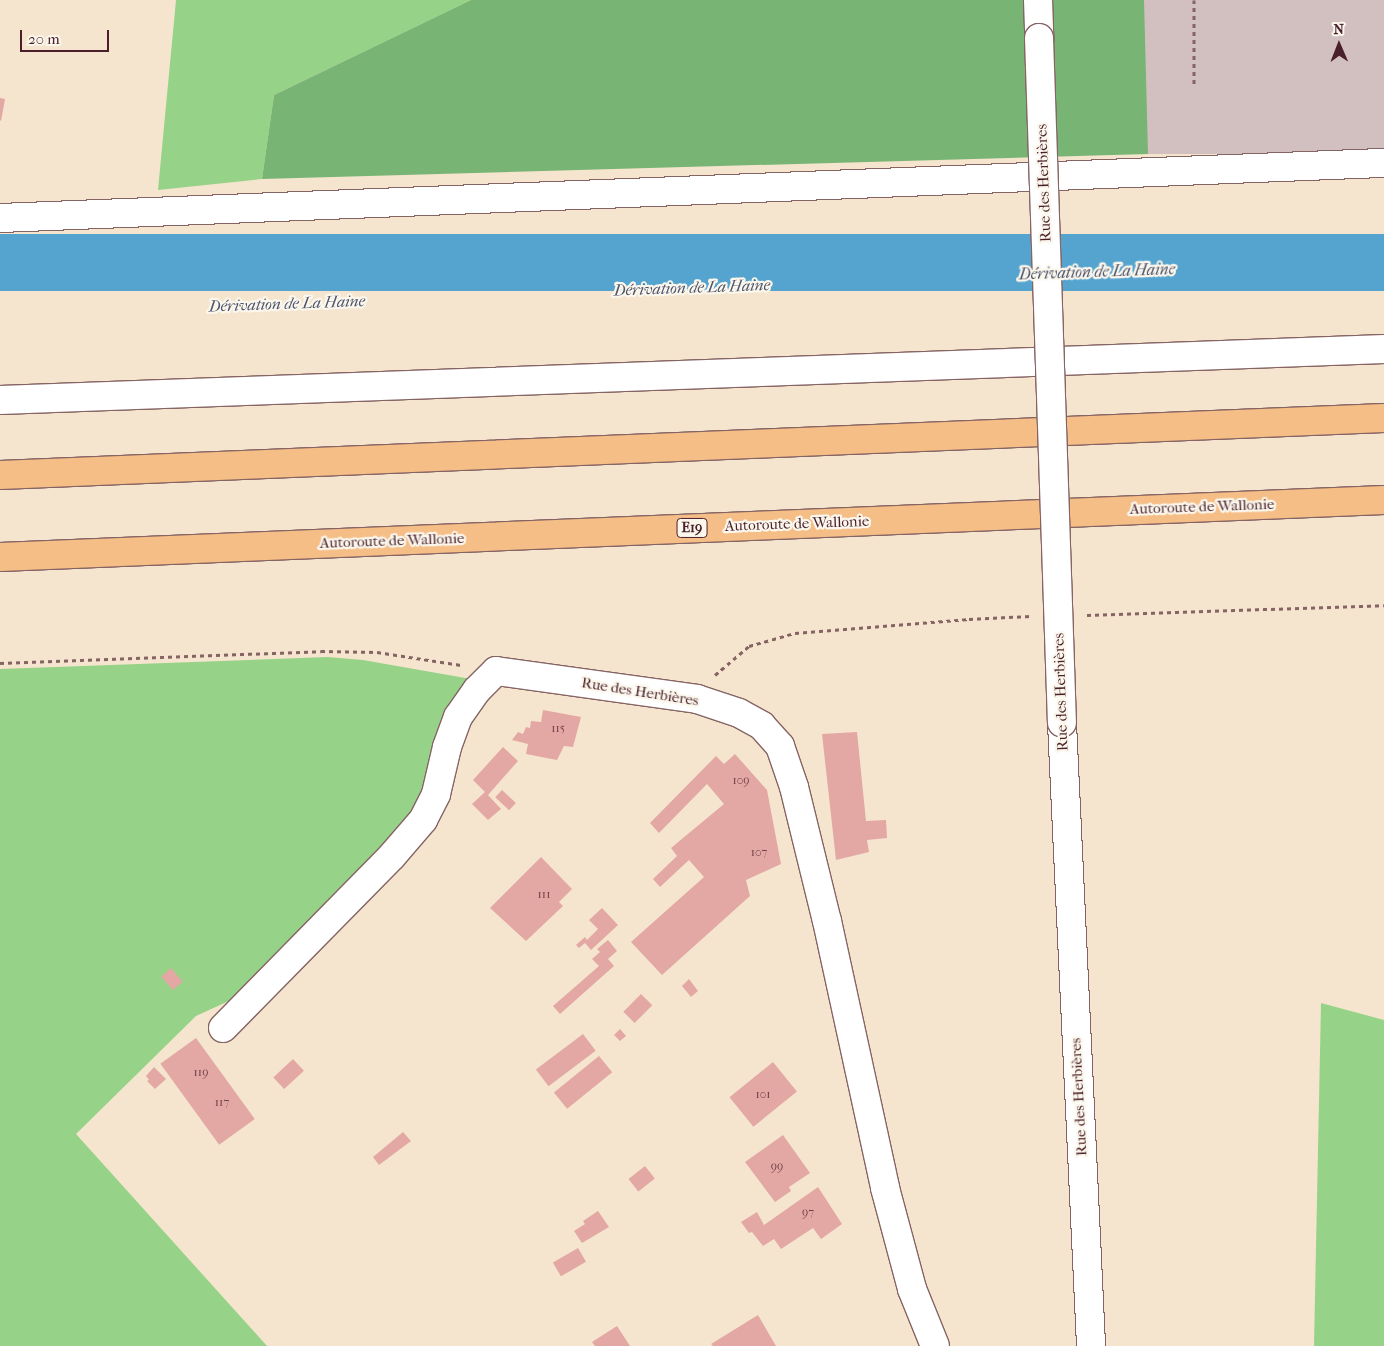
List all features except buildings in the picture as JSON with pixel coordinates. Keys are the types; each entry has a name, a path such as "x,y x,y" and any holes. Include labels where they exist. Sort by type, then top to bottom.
{"highway":[{"path":"0,475 1384,418"},
{"name":"Autoroute de Wallonie","path":"0,557 1384,500"}],"street":[{"name":"Rue des Herbières","path":"1038,0 1062,723 1091,1346"},
{"path":"0,218 1384,164"},
{"path":"0,400 1384,349"},
{"name":"Rue des Herbières","path":"496,670 697,699 739,713 762,726 780,746 794,787 824,911 885,1188 912,1289 935,1346"},
{"path":"223,1028 392,856 423,820 436,794 447,746 458,717 477,690 496,670"}],"path":[{"path":"1194,0 1194,86"},
{"path":"0,663 321,650 377,652 496,670"}],"shaded area":[{"path":"1144,0 1384,0 1384,154 1144,154"}],"green space":[{"path":"176,0 471,0 274,95 262,179 158,190"},
{"path":"471,0 1144,0 1148,154 262,179 274,95"},
{"path":"328,657 363,660 471,679 432,782 399,832 365,862 244,994 196,1016 76,1134 267,1346 0,1346 0,669"},
{"path":"1321,1003 1384,1020 1384,1346 1314,1346"}],"water":[{"name":"Dérivation de La Haine","path":"0,234 1384,234 1384,291 0,291"}]}
